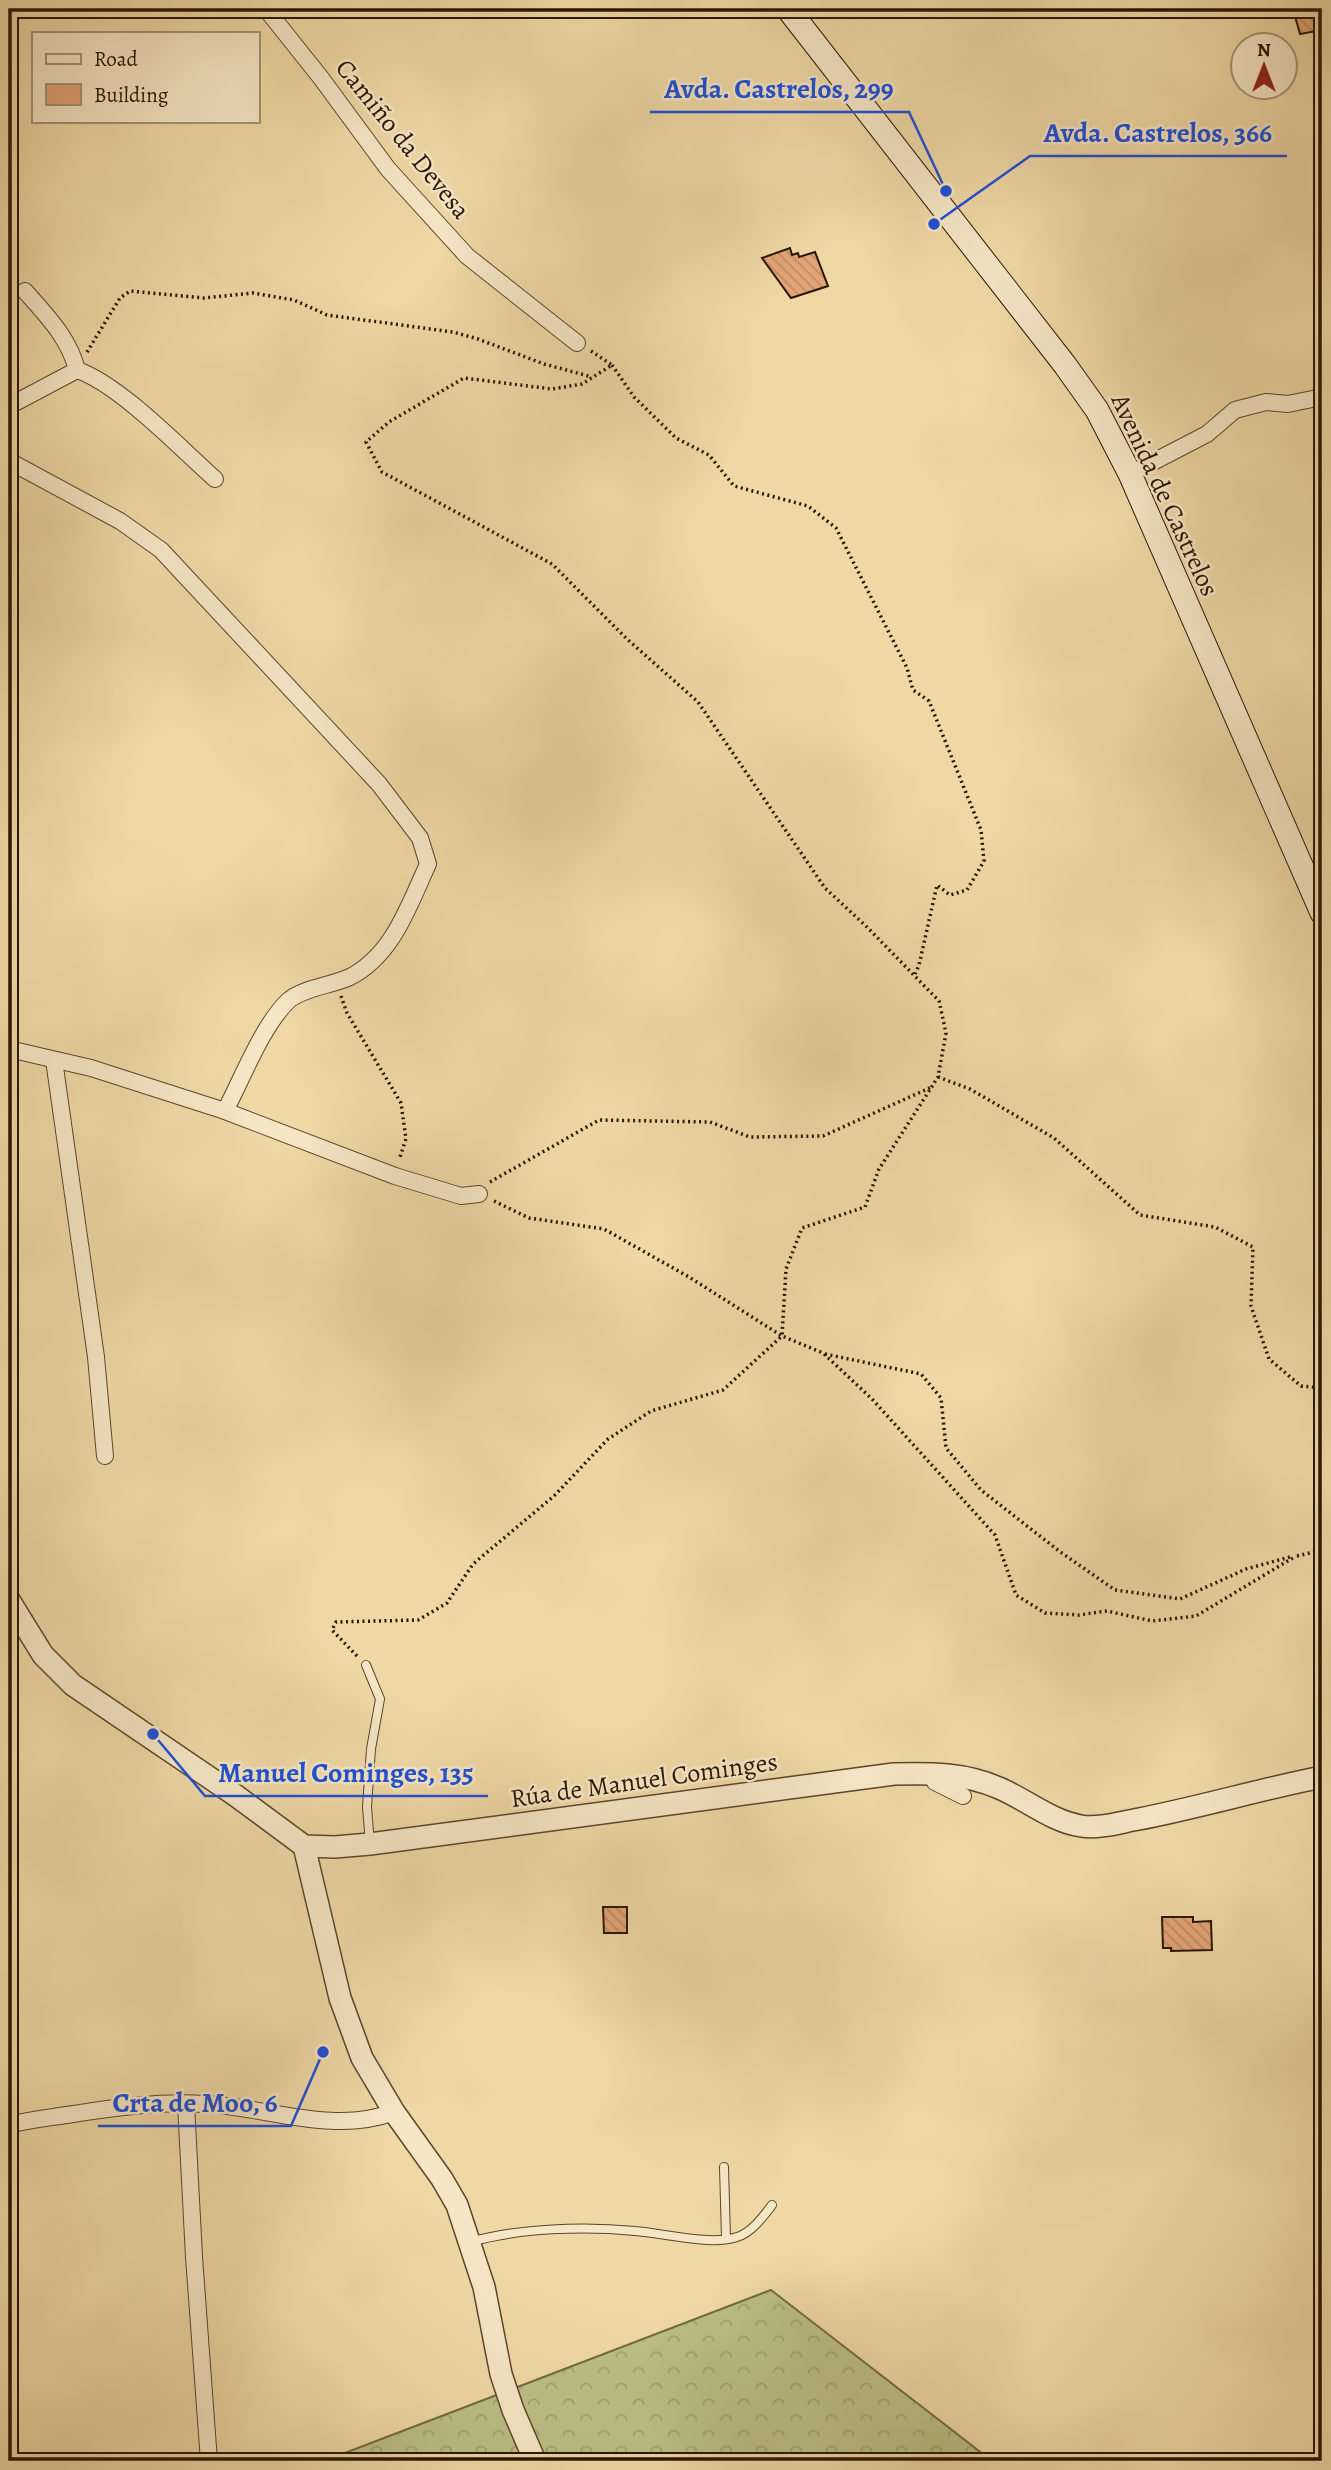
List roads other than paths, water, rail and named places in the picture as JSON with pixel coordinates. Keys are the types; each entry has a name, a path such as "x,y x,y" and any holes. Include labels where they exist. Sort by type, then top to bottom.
{"main road":[{"name":"Avenida de Castrelos","path":"788,9 1072,374 1097,410 1130,474 1322,912"}],"street":[{"name":"Camiño da Devesa","path":"266,9 388,169 467,256 577,343"},
{"path":"25,291 63,336 72,352 77,370"},
{"path":"9,407 77,370 95,376 215,479"},
{"path":"1130,474 1207,434 1236,410 1266,402 1288,404 1322,397"},
{"path":"9,461 120,521 161,550 379,783 420,838 428,864 399,929 377,956 351,977 291,998 270,1025 225,1111"},
{"path":"9,1049 91,1069 225,1111 395,1176 461,1196 480,1194"},
{"path":"54,1060 96,1357 105,1457"},
{"path":"9,1600 43,1655 74,1685 235,1795 303,1846 340,1998 362,2058 394,2112 457,2205 484,2287 501,2374 535,2461"},
{"path":"934,1773 935,1782 962,1796"},
{"name":"Rúa de Manuel Cominges","path":"303,1846 370,1844 894,1774 934,1773 969,1777 1000,1788 1065,1822 1084,1827 1104,1826 1172,1813 1322,1777"},
{"path":"9,2125 111,2108 186,2104 206,2104 310,2119 367,2120 394,2112"},
{"path":"186,2104 209,2461"}],"lane":[{"path":"366,1665 380,1699 371,1749 367,1807 370,1844"},
{"path":"724,2167 726,2238"},
{"path":"470,2242 501,2234 583,2229 709,2239 737,2237 762,2220 772,2205"}],"place":[{"name":"Avda. Castrelos, 299","path":"946,191"},
{"name":"Avda. Castrelos, 366","path":"934,224"},
{"name":"Manuel Cominges, 135","path":"153,1734"},
{"name":"Crta de Moo, 6","path":"323,2052"}]}
